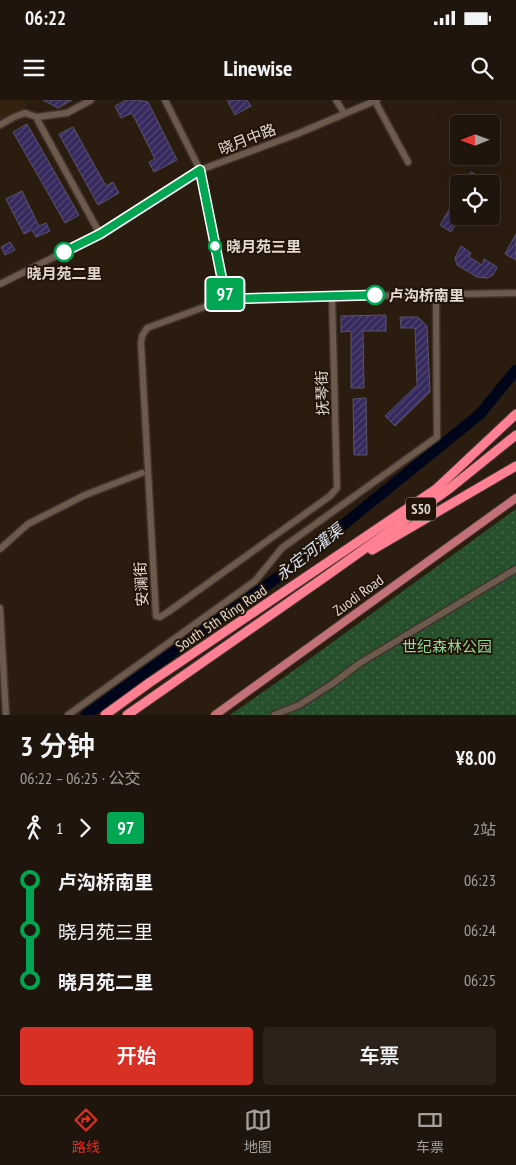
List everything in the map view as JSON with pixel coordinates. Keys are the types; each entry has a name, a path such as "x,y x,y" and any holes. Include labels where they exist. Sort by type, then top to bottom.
{"highway":[{"name":"South 5th Ring Road","path":"105,715 149,683 436,489 516,414"},
{"name":"South 5th Ring Road","path":"127,715 449,489 516,435"},
{"path":"322,579 516,466"}],"main road":[{"name":"Zuodi Road","path":"216,715 516,498"}],"street":[{"path":"0,125 14,116 24,113 37,117 67,114 90,100"},
{"path":"164,100 200,170 226,299 516,293"},
{"path":"336,100 344,113"},
{"path":"376,100 408,162"},
{"name":"晓月中路","path":"0,284 100,234 200,170 297,134 376,100"},
{"path":"37,117 100,234"},
{"path":"68,715 255,581 282,548 437,437 436,295"},
{"name":"抚琴街","path":"332,296 337,488"},
{"name":"安澜街","path":"226,299 147,328 142,336 156,616 160,617 168,612 330,496 337,488"},
{"path":"0,549 28,524 85,495 142,473"},
{"path":"274,715 299,705 360,663 516,569"},
{"path":"0,608 6,715"}],"shaded area":[{"path":"0,100 24,100 27,106 0,122"}],"green space":[{"name":"世纪森林公园","path":"516,509 516,715 230,715 297,668"}],"building":[{"path":"43,100 72,100 58,108"},
{"path":"127,100 148,102 177,160 154,172 149,162 155,159 132,113 121,118 115,106"},
{"path":"227,100 247,100 251,106 235,115"},
{"path":"27,124 79,215 65,223 13,132"},
{"path":"73,127 106,186 113,182 119,193 98,205 59,134"},
{"path":"22,191 39,226 46,223 50,231 36,237 32,230 24,234 6,199"},
{"path":"450,208 450,225 455,225 451,232 440,225"},
{"path":"516,234 516,260 505,254"},
{"path":"10,242 15,250 5,255 1,247"},
{"path":"461,246 471,253 469,257 482,265 484,259 497,267 493,275 487,278 477,277 457,265 455,258"},
{"path":"386,315 386,331 363,331 364,388 351,388 351,331 341,332 341,316"},
{"path":"400,317 418,317 427,326 430,392 395,426 385,416 417,385 415,328 401,328"},
{"path":"366,398 367,455 354,455 353,399"}],"waterway":[{"name":"永定河灌渠","path":"86,715 285,572 480,414 516,370"}],"bus line":[{"name":"97","path":"64,252 100,234 200,170 226,299 375,295"}],"place":[{"name":"晓月苑三里","path":"215,246"},
{"name":"晓月苑二里","path":"64,252"},
{"name":"卢沟桥南里","path":"375,295"}]}
